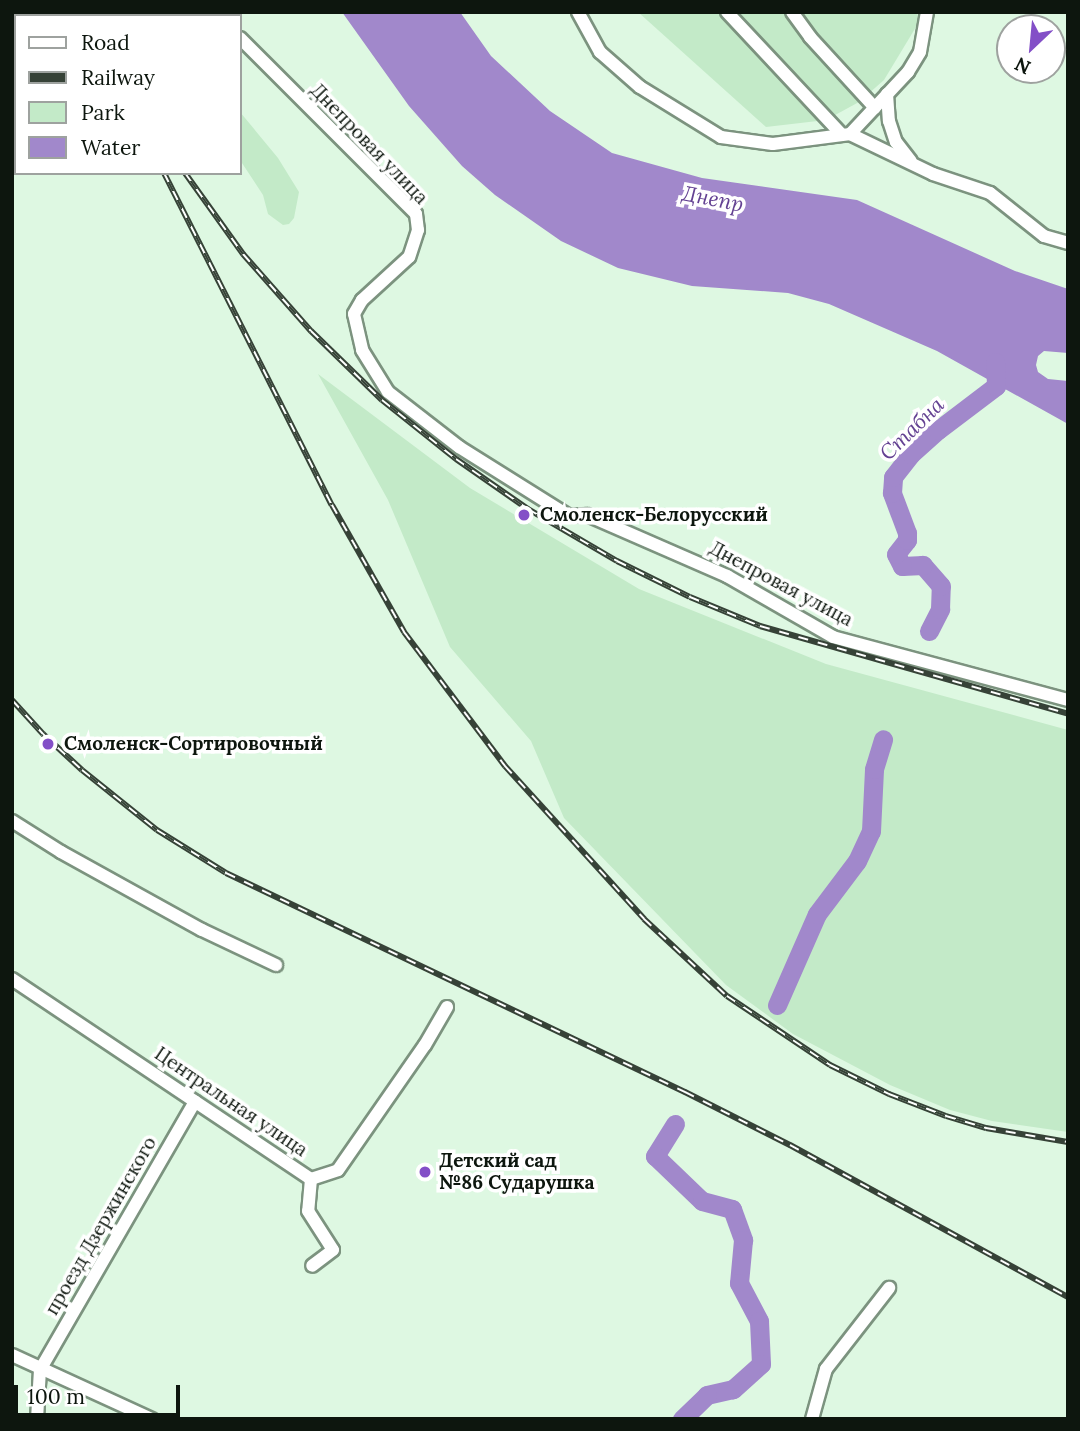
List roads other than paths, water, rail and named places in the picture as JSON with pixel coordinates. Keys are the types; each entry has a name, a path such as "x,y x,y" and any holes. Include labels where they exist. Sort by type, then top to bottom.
{"street":[{"path":"578,12 600,52 630,78 675,110 722,137 773,144 846,135 908,72 920,52 927,12"},
{"path":"727,12 846,135 933,174 990,193 1044,236 1068,243"},
{"path":"792,12 810,37 875,107"},
{"name":"Днепровая улица","path":"242,40 416,214 418,230 409,257 362,300 354,314 362,350 388,392 459,447 569,516 587,515 703,565 833,637 1068,701"},
{"path":"887,94 890,121 897,142 913,164"},
{"path":"12,821 61,852 191,924 276,965"},
{"name":"Центральная улица","path":"12,979 311,1179 338,1170 425,1045 447,1007"},
{"name":"проезд Дзержинского","path":"40,1370 195,1101"},
{"path":"311,1179 308,1211 333,1250 312,1266"},
{"path":"812,1419 827,1368 889,1288"},
{"path":"12,1355 152,1419"},
{"path":"37,1419 40,1370"}],"water":[{"name":"Днепр","path":"342,12 460,12 491,56 550,111 612,153 702,178 857,200 1015,271 1068,289 1068,353 1044,351 1038,356 1036,365 1038,372 1048,379 1068,381 1068,424 937,351 829,304 788,293 692,286 618,268 561,241 495,195 462,166 409,106"}],"waterway":[{"name":"Стабна","path":"929,631 940,609 941,586 923,565 902,566 896,554 907,540 907,533 892,493 893,477 911,454 938,430 996,386 995,362"},
{"name":"Стабна","path":"777,1005 817,914 857,861 871,831 874,769 883,739"},
{"name":"Стабна","path":"675,1124 655,1156 702,1201 732,1209 743,1240 739,1283 759,1321 761,1364 733,1389 707,1395 682,1419"}],"railway":[{"path":"165,175 332,505 404,632 505,766 644,919 727,996 830,1065 889,1094 946,1116 986,1128 1068,1142"},
{"path":"186,175 243,254 311,331 382,400 456,459 528,509 617,561 690,597 760,626 1068,714"},
{"path":"12,700 43,734 82,770 157,830 226,873 685,1092 790,1145 1068,1297"}],"place":[{"name":"Смоленск-Белорусский","path":"524,515"},
{"name":"Смоленск-Сортировочный","path":"48,744"},
{"name":"Детский сад №86 Сударушка","path":"425,1172"}]}
